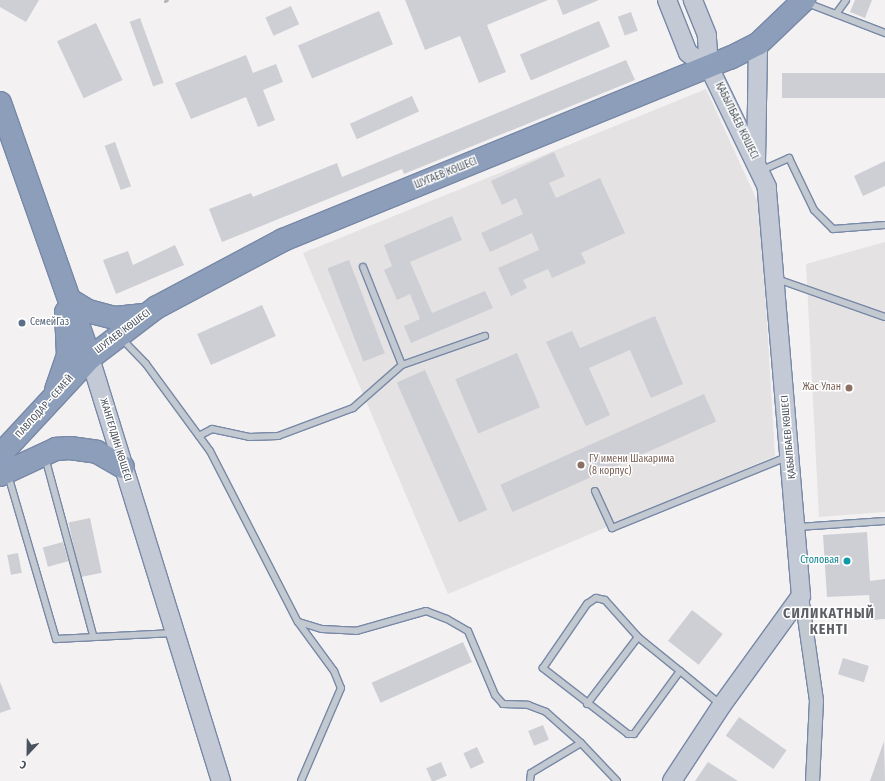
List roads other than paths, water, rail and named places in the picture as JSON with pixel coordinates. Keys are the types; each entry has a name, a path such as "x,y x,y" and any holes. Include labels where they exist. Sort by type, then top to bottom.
{"highway":[{"name":"ШУГАЕВ КӨШЕСІ","path":"90,358 144,314 283,240 709,67 758,44 804,1"},
{"name":"ЖАНГЕЛДИН КӨШЕСІ","path":"0,103 90,358"},
{"path":"68,293 88,311 115,318 144,314"},
{"path":"53,397 68,355 68,293"},
{"name":"ПАВЛОДАР - СЕМЕЙ","path":"2,467 53,397 90,358"},
{"path":"2,467 56,449 84,449 97,452 123,467"}],"main road":[{"path":"667,0 688,53 709,67"},
{"name":"ҚАБЫЛБАЕВ КӨШЕСІ","path":"693,0 707,35 709,67 767,188 801,596"},
{"path":"758,44 758,167"},
{"name":"ЖАНГЕЛДИН КӨШЕСІ","path":"90,358 221,781"},
{"path":"672,781 722,705 801,596"}],"street":[{"path":"801,596 816,700 812,781"}],"lane":[{"path":"836,14 846,0"},
{"path":"804,1 885,33"},
{"path":"758,167 790,158 814,210 833,229 885,225"},
{"path":"363,268 402,365"},
{"path":"775,278 885,317"},
{"path":"119,335 146,364 210,451 298,622 331,664 341,688 301,781"},
{"path":"199,436 212,429 249,437 278,436 353,408 402,365 485,336"},
{"path":"44,454 93,635"},
{"path":"595,491 612,528 790,456"},
{"path":"2,467 56,639 93,635 174,633"},
{"path":"796,527 885,521"},
{"path":"680,671 634,734 628,734 587,704 543,668 587,604 596,598 605,600 638,638 680,671 722,705"},
{"path":"298,622 322,629 356,631 426,611 447,619 468,631 495,695 503,704 528,705 546,712 581,743 617,781"},
{"path":"587,704 638,638"},
{"path":"530,781 532,773 581,743"}],"place":[{"name":"СемейГаз","path":"22,323"},
{"name":"Жас Улан","path":"849,388"},
{"name":"ГУ имени Шакарима (8 корпус)","path":"581,465"},
{"name":"Столовая","path":"847,561"}],"district":[{"name":"СИЛИКАТНЫЙ КЕНТІ","path":"829,622"}]}
